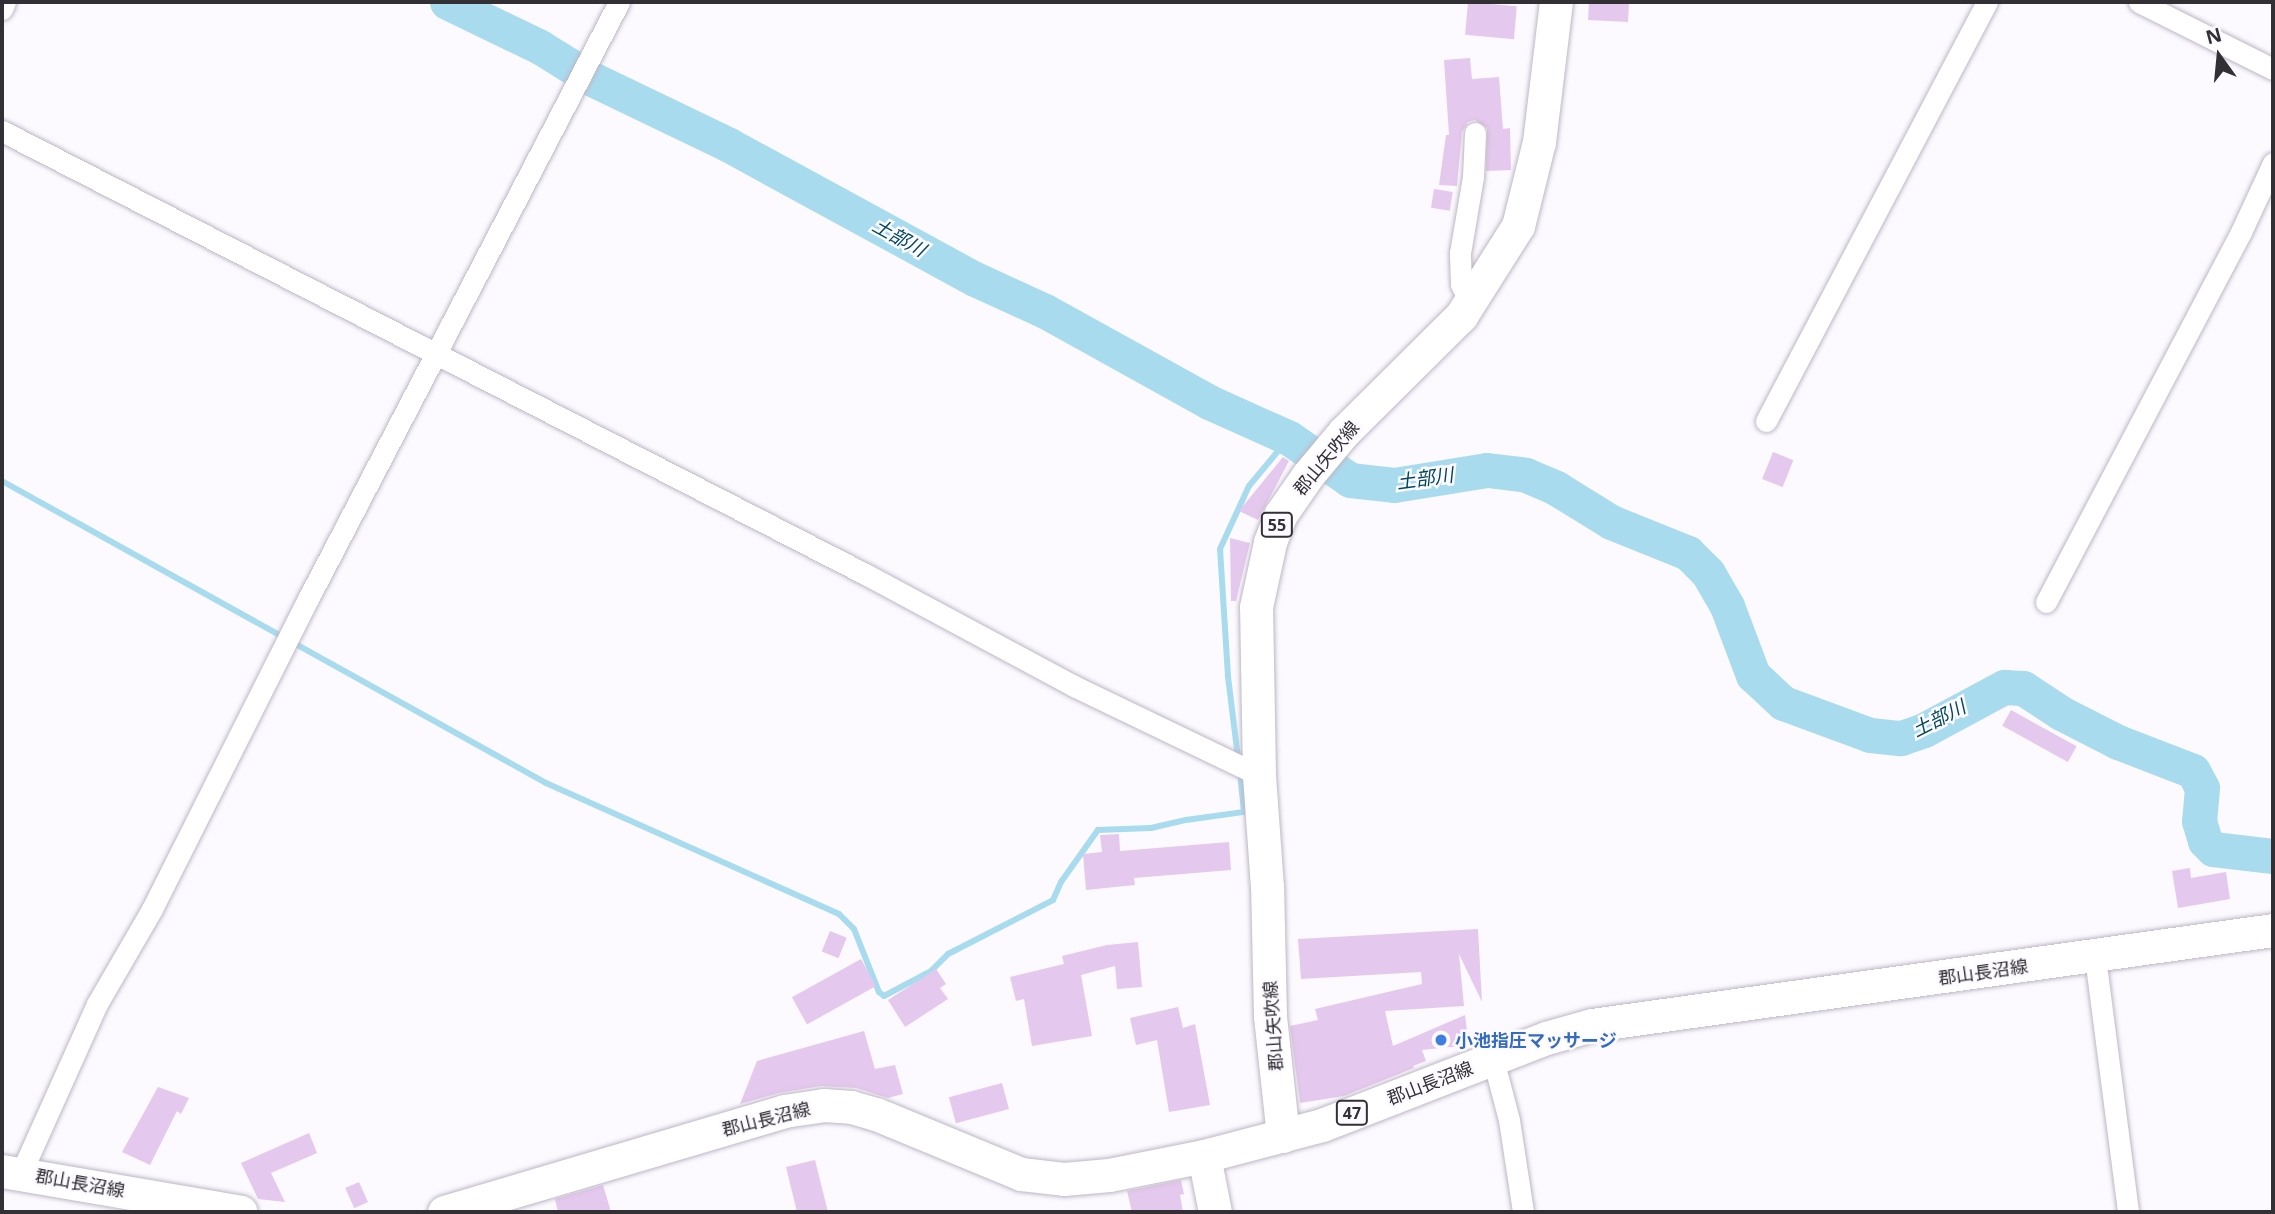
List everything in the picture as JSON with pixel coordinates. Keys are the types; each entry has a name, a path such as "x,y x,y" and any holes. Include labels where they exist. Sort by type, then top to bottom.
{"main road":[{"name":"郡山矢吹線","path":"1283,1136 1270,1016 1267,887 1259,775 1256,607 1270,542 1282,514 1308,475 1344,432 1452,324 1470,302 1518,226 1539,142 1556,2"},
{"name":"郡山長沼線","path":"444,1212 784,1111 824,1105 876,1114 1006,1170 1041,1178 1109,1175 1205,1156 1322,1125 1567,1031 1592,1025 2095,957 2273,930"},
{"path":"1205,1156 1215,1212"},
{"name":"郡山長沼線","path":"11,1172 241,1212"}],"street":[{"path":"2,9 5,2"},
{"path":"11,1172 97,1004 152,909 210,789 619,2"},
{"path":"1766,421 1987,2"},
{"path":"2139,2 2273,69"},
{"path":"2,131 436,353 1074,686 1259,775"},
{"path":"1470,302 1461,284 1460,253 1473,177 1475,133"},
{"path":"2046,602 2241,232 2273,163"},
{"path":"2095,957 2128,1212"},
{"path":"1493,1059 1509,1120 1523,1212"}],"building":[{"path":"1468,2 1517,6 1514,39 1465,35"},
{"path":"1589,2 1629,4 1628,22 1588,20"},
{"path":"1470,58 1472,79 1499,77 1503,129 1510,128 1511,170 1486,171 1487,128 1475,120 1468,122 1462,132 1457,186 1439,185 1446,135 1449,135 1444,60"},
{"path":"1434,189 1453,192 1450,211 1431,208"},
{"path":"1773,452 1793,460 1783,487 1762,479"},
{"path":"1283,457 1289,461 1258,520 1239,511"},
{"path":"1230,538 1250,543 1236,601 1231,601"},
{"path":"2011,710 2077,746 2068,762 2002,726"},
{"path":"1119,834 1120,851 1229,842 1231,870 1134,878 1135,885 1086,890 1083,854 1102,852 1100,835"},
{"path":"2190,868 2191,878 2226,872 2230,899 2178,908 2172,871"},
{"path":"1478,929 1482,1002 1459,954 1464,1006 1385,1011 1393,1046 1465,1015 1469,1045 1422,1050 1426,1061 1413,1066 1414,1068 1344,1096 1300,1103 1290,1026 1318,1020 1315,1009 1422,984 1421,972 1301,979 1298,939"},
{"path":"830,931 847,938 838,958 822,951"},
{"path":"1138,942 1142,987 1117,989 1115,966 1081,975 1092,1036 1032,1046 1024,999 1016,1001 1010,977 1064,964 1062,956 1107,945"},
{"path":"861,959 876,986 807,1024 792,997"},
{"path":"936,969 946,984 940,988 948,999 905,1027 888,1000"},
{"path":"1178,1007 1183,1028 1195,1024 1210,1105 1169,1112 1157,1040 1136,1045 1130,1018"},
{"path":"864,1031 875,1069 895,1065 903,1094 888,1098 856,1088 821,1086 779,1093 740,1104 757,1061"},
{"path":"1002,1083 1009,1109 956,1123 949,1097"},
{"path":"158,1087 189,1098 181,1114 177,1111 150,1165 122,1152"},
{"path":"309,1133 317,1153 271,1173 285,1202 258,1199 241,1163"},
{"path":"815,1160 828,1212 797,1212 786,1167"},
{"path":"1181,1180 1184,1194 1180,1195 1183,1212 1132,1212 1127,1191"},
{"path":"359,1182 368,1202 354,1208 345,1188"},
{"path":"603,1185 611,1212 558,1212 555,1199"}],"waterway":[{"name":"土部川","path":"447,2 540,47 590,78 729,145 975,279 1045,311 1209,402 1289,438 1350,480 1394,485 1487,470 1526,475 1556,488 1611,522 1688,553 1708,573 1727,606 1753,675 1783,703 1870,735 1901,738 1924,730 2004,687 2023,688 2061,713 2118,742 2193,771 2202,788 2199,821 2205,841 2213,849 2273,856"},
{"path":"1238,758 1228,676 1220,549 1249,486 1289,438"},
{"path":"2,481 546,783 839,914 854,929 879,992 884,996 931,971 948,954 1053,900 1061,882 1098,830 1151,828 1244,812 1240,772"}],"place":[{"name":"小池指圧マッサージ","path":"1441,1040"}]}
